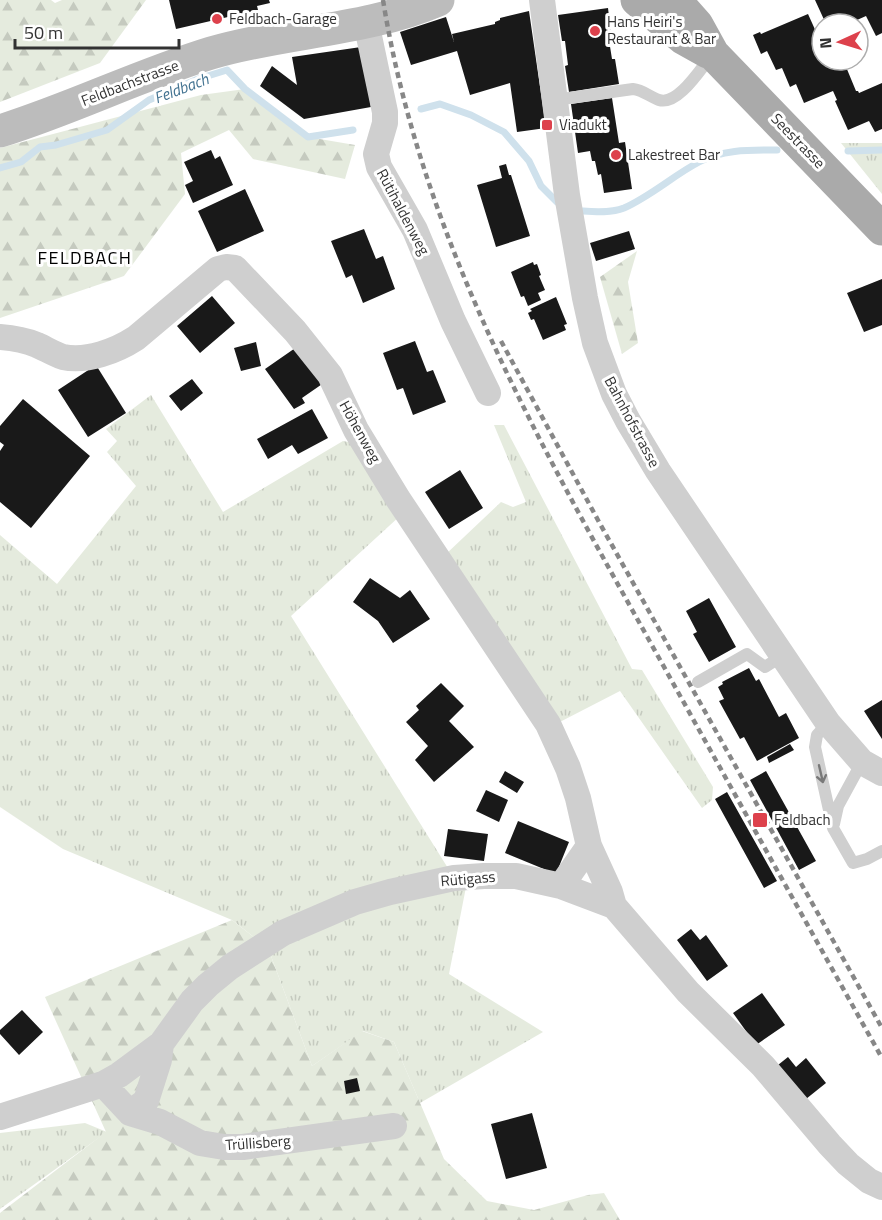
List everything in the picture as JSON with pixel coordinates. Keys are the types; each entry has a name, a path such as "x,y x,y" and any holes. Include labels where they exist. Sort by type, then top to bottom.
{"main road":[{"name":"Feldbachstrasse","path":"0,131 211,53 365,16 412,10 438,0"},
{"name":"Seestrasse","path":"637,0 682,38 713,54"},
{"name":"Seestrasse","path":"675,0 697,24 713,54 882,229"}],"street":[{"name":"Bahnhofstrasse","path":"542,0 571,223 589,321 602,365 614,394 632,430 658,471 828,723 872,767"},
{"name":"Rütihaldenweg","path":"365,16 384,112 385,123 376,154 379,167 415,230 453,321 488,393"},
{"name":"Höhenweg","path":"0,337 24,340 61,356 79,358 103,353 136,338 218,269 235,268 295,331 330,375 356,430 399,499 548,724 568,768 578,798 589,846 610,891 614,906"},
{"path":"561,886 589,846"},
{"name":"Rütigass","path":"0,1117 103,1084 119,1075 161,1044 192,1001 230,967 283,933 355,902 423,884 484,876 516,876 561,886 614,906 688,992 763,1066 836,1151 870,1181 882,1187"},
{"path":"103,1084 130,1113 146,1101 159,1060 161,1044"},
{"name":"Trüllisberg","path":"130,1113 160,1122 200,1143 224,1147 294,1141 394,1126"}],"lane":[{"path":"555,100 633,88 658,100 666,101 678,96 713,54"},
{"path":"698,682 747,654 765,667 782,656"},
{"path":"828,723 817,735 815,747 833,828 853,863 867,860 882,851"},
{"path":"833,828 838,806 872,767"}],"green space":[{"path":"0,0 51,0 55,3 62,0 146,0 100,63 0,102"},
{"path":"245,89 308,137 355,145 345,179 253,159 229,130 181,153 185,194 124,276 0,318 0,148 201,95"},
{"path":"841,143 882,143 882,194"},
{"path":"637,251 628,282 638,343 622,354 600,277"},
{"path":"151,395 223,512 343,441 354,443 401,515 291,616 451,873 466,887 449,974 543,1032 420,1103 394,1042 363,1031 312,1066 268,948 232,920 63,849 0,807 0,535 57,584 136,486 107,452 117,441 106,429"},
{"path":"494,425 504,425 632,669 642,670 713,787 712,800 702,808 620,691 554,725 445,555 501,502 513,507 526,502"},
{"path":"232,920 268,948 312,1066 362,1031 394,1042 444,1159 487,1201 534,1210 588,1195 604,1193 620,1220 0,1220 0,1213 106,1132 45,997"},
{"path":"85,1123 107,1132 0,1209 0,1133"}],"building":[{"path":"169,0 269,0 270,3 257,6 258,10 176,29"},
{"path":"815,0 882,0 882,33 876,36 870,24 870,12 820,12"},
{"path":"608,8 611,34 608,34 619,84 569,92 565,66 568,65 565,41 562,41 558,15"},
{"path":"529,11 546,128 517,132 510,83 470,95 457,51 411,65 400,32 446,17 454,42 452,34 495,24 500,18"},
{"path":"808,14 810,18 810,72 848,72 859,93 882,83 882,129 875,132 869,121 848,130 833,91 804,103 796,84 790,87 782,68 776,70 767,51 761,54 753,35 760,32 761,34"},
{"path":"361,47 371,107 304,119 260,86 272,66 297,85 292,57"},
{"path":"612,98 619,143 625,142 632,189 604,193 601,174 598,175 590,151 578,153 571,104"},
{"path":"211,150 215,159 220,156 233,185 193,203 185,185 193,181 184,162"},
{"path":"506,164 530,236 496,247 477,185 502,178 499,166"},
{"path":"245,189 264,231 217,252 198,211"},
{"path":"364,229 376,259 383,256 395,289 363,303 352,275 346,278 331,241"},
{"path":"629,231 635,249 596,261 590,243"},
{"path":"533,262 534,265 537,264 545,290 538,293 541,300 528,306 524,296 521,297 511,272"},
{"path":"882,279 882,325 864,332 847,293"},
{"path":"212,296 235,323 200,353 177,326"},
{"path":"556,297 567,324 564,325 566,330 543,340 534,319 531,320 528,313 532,311 530,309"},
{"path":"415,341 427,372 433,370 446,402 413,415 403,388 397,390 383,353"},
{"path":"256,342 261,366 241,371 234,348"},
{"path":"301,344 328,380 302,398 305,403 294,409 265,369"},
{"path":"96,365 126,413 88,437 58,390"},
{"path":"192,379 203,393 181,411 169,396"},
{"path":"23,399 90,456 31,528 0,502 0,451 4,445 0,442 0,426"},
{"path":"312,409 328,438 298,454 292,445 268,459 257,439"},
{"path":"460,470 483,508 449,529 425,492"},
{"path":"370,578 400,598 410,590 430,619 393,643 378,621 353,602"},
{"path":"709,598 736,647 709,662 693,634 697,632 686,611"},
{"path":"749,668 756,681 759,679 779,717 786,713 799,738 757,761 744,737 740,739 719,701 724,699 718,687 723,684 722,682"},
{"path":"441,683 464,706 449,721 474,747 434,782 415,760 428,746 406,722 419,710 416,706"},
{"path":"882,700 882,739 864,711"},
{"path":"790,744 794,750 769,763 767,757"},
{"path":"505,771 524,782 517,793 499,782"},
{"path":"766,771 816,861 799,870 750,780"},
{"path":"486,790 508,800 499,822 476,811"},
{"path":"727,792 777,881 764,888 715,799"},
{"path":"518,821 569,842 556,874 505,853"},
{"path":"448,829 488,834 484,861 444,856"},
{"path":"691,929 700,940 706,935 728,966 707,981 677,940"},
{"path":"762,993 785,1025 756,1045 733,1013"},
{"path":"22,1010 43,1032 19,1055 0,1034 0,1030"},
{"path":"788,1057 796,1067 806,1058 826,1083 806,1099 778,1065"},
{"path":"357,1078 360,1091 346,1094 344,1081"},
{"path":"532,1113 547,1168 506,1179 491,1124"}],"waterway":[{"name":"Feldbach","path":"0,168 21,162 40,147 56,145 107,130 149,100 198,79 227,70 245,89 308,137 353,130"},
{"name":"Feldbach","path":"421,109 440,104 471,115 504,132 529,161 541,186 557,202"},
{"name":"Feldbach","path":"583,211 599,212 624,208 708,158 737,151 777,150"},
{"name":"Feldbach","path":"848,151 882,150"}],"railway":[{"path":"383,0 401,86 425,170 454,252 487,331 525,410 606,564 882,1058"},
{"path":"501,341 599,522 882,1028"}],"place":[{"name":"Feldbach-Garage","path":"217,19"},
{"name":"Hans Heiri's Restaurant & Bar","path":"595,31"},
{"name":"Viadukt","path":"547,125"},
{"name":"Lakestreet Bar","path":"616,155"},
{"name":"Feldbach","path":"760,820"}],"district":[{"name":"FELDBACH","path":"85,258"}]}
